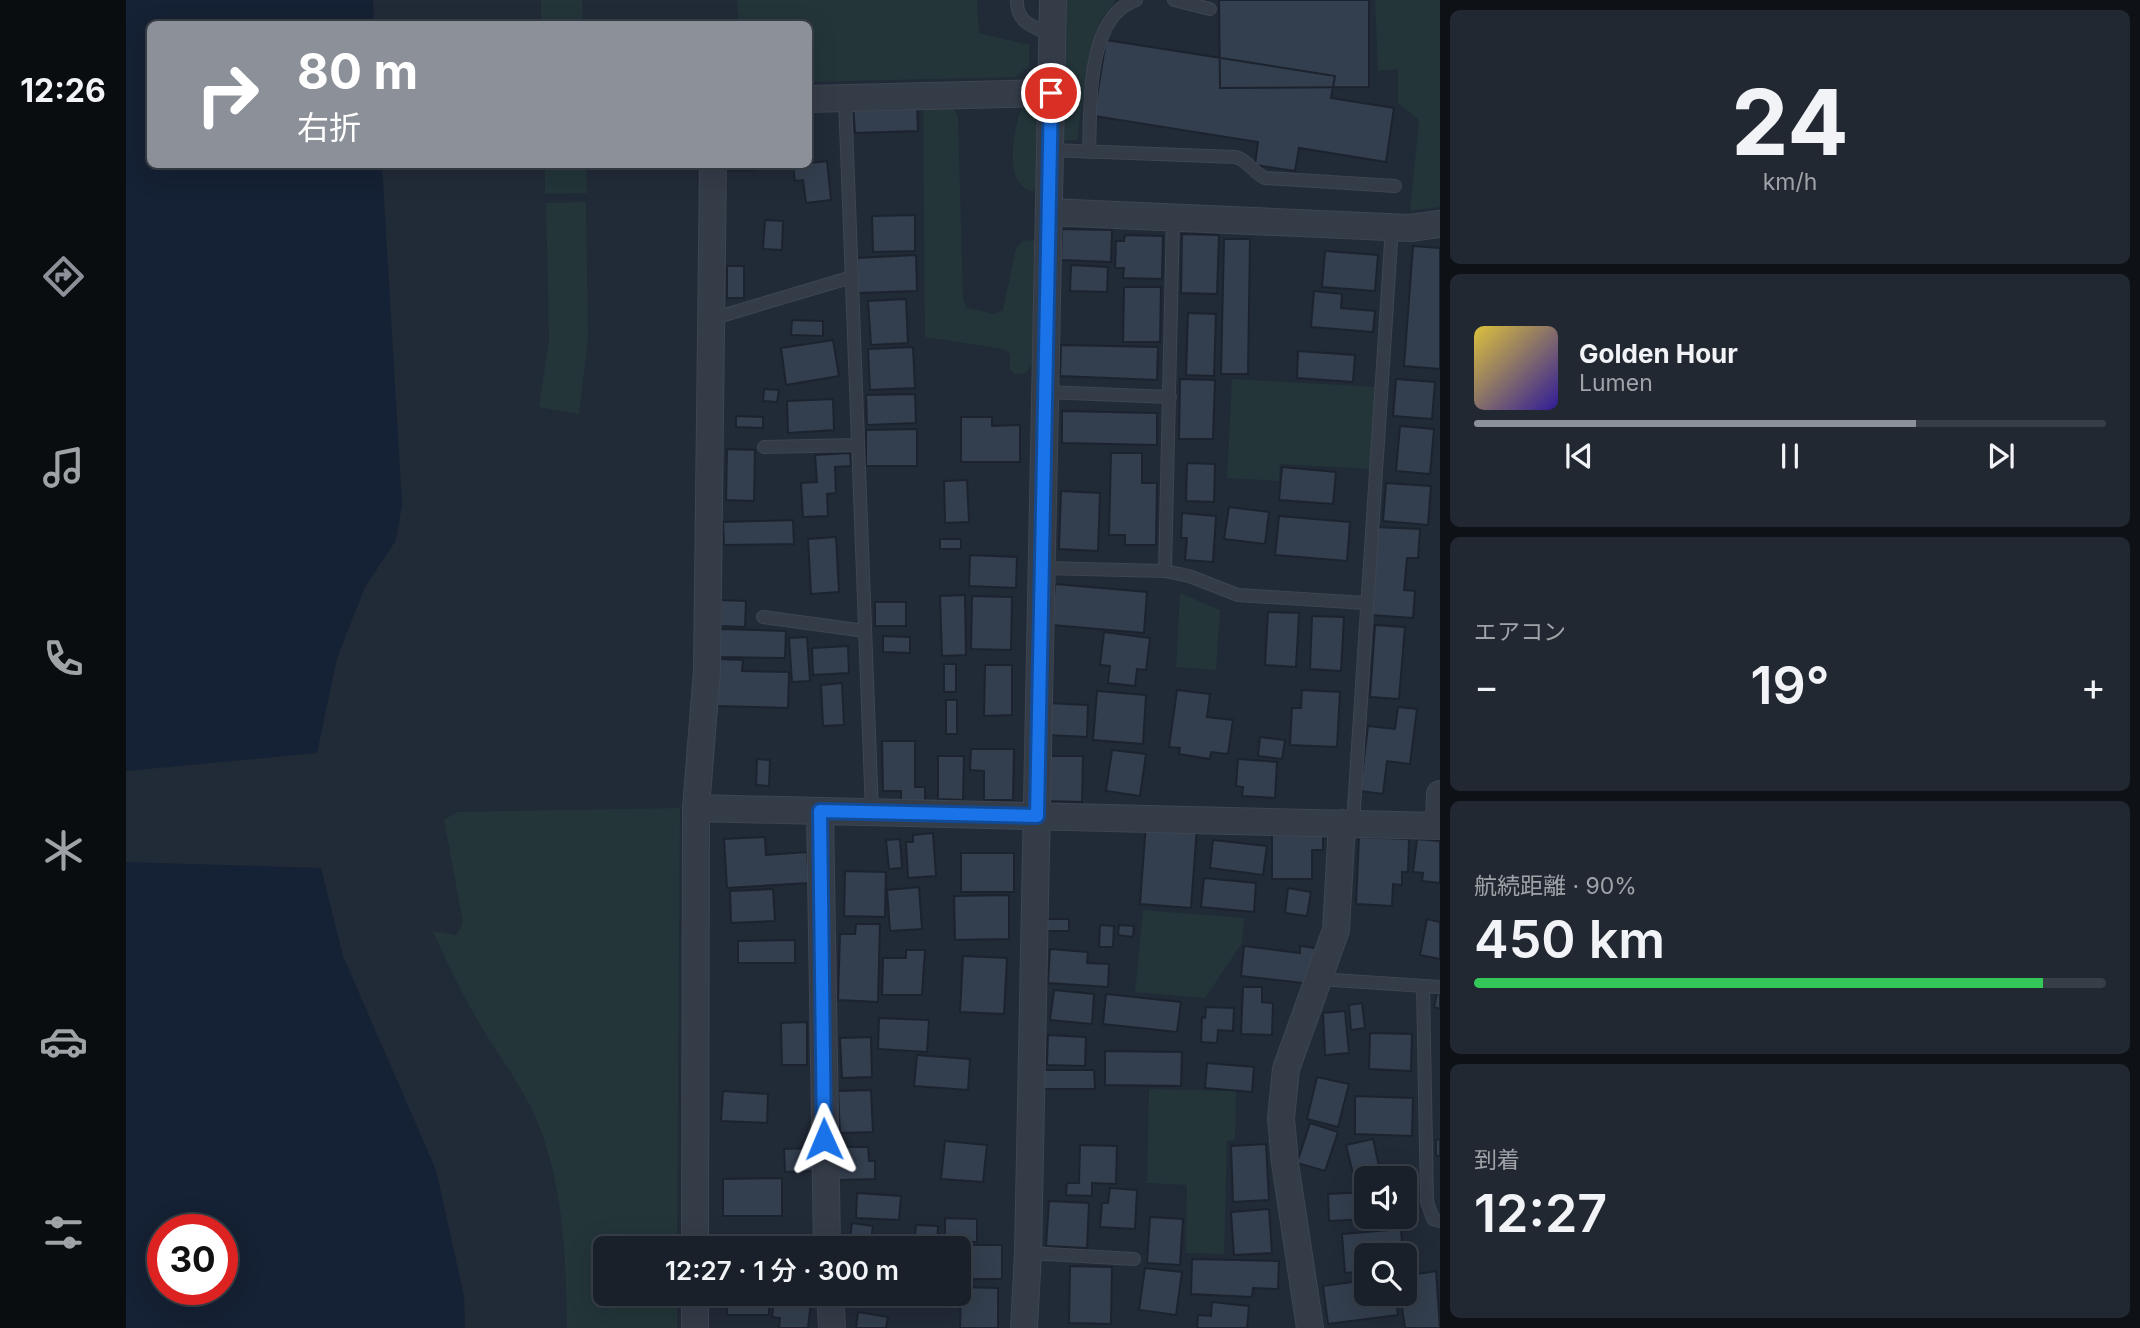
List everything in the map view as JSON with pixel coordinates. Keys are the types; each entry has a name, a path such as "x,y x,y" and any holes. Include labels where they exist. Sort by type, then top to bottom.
{"street":[{"path":"1024,1328 1028,1253 1054,0"},
{"path":"812,99 1051,93"},
{"path":"695,1236 696,808 707,670 713,168"},
{"path":"1049,212 1392,227 1440,224"},
{"path":"696,808 1439,826 1440,794"},
{"path":"820,811 827,1236"},
{"path":"1310,1328 1285,1163 1281,1118 1286,1069 1336,930 1347,823"},
{"path":"695,1306 695,1328"},
{"path":"831,1306 832,1328"}],"lane":[{"path":"1017,0 1017,12 1025,23 1053,35"},
{"path":"1089,152 1093,69 1103,32 1125,4 1136,0"},
{"path":"1174,0 1210,9"},
{"path":"845,98 872,812"},
{"path":"1050,150 1236,157 1245,160 1257,175 1265,178 1395,186"},
{"path":"1165,571 1174,218"},
{"path":"1347,823 1366,603 1392,227"},
{"path":"711,319 852,277"},
{"path":"1045,392 1170,397"},
{"path":"764,447 858,445"},
{"path":"1042,568 1165,571 1189,576 1238,595 1366,603"},
{"path":"763,617 865,631"},
{"path":"1319,979 1440,987"},
{"path":"1423,986 1427,1202 1433,1219 1440,1221"},
{"path":"1028,1253 1134,1259"}],"shaded area":[{"path":"541,0 582,0 583,21 541,21"},
{"path":"737,0 977,0 979,33 1029,45 1029,67 1015,77 812,82 812,21 739,21"},
{"path":"1067,0 1116,0 1100,21 1089,55 1077,140 1064,140"},
{"path":"1375,0 1440,0 1440,207 1410,211 1419,120 1398,103 1398,69 1378,71"},
{"path":"928,105 954,109 958,117 963,298 967,308 995,314 1003,310 1016,248 1023,241 1033,240 1037,247 1032,364 1026,373 1015,374 1010,369 1010,354 1003,349 925,337 923,110"},
{"path":"1031,108 1038,112 1038,185 1033,192 1023,187 1017,179 1013,156 1021,109"},
{"path":"545,168 586,168 587,193 545,194"},
{"path":"586,202 588,339 579,414 539,407 549,339 546,203"},
{"path":"1232,379 1376,387 1372,469 1280,464 1279,481 1227,478"},
{"path":"1180,593 1220,610 1216,670 1176,667"},
{"path":"680,808 677,1236 593,1236 593,1306 677,1306 677,1328 567,1328 559,1202 540,1128 523,1092 465,998 433,931 456,935 463,923 444,820 457,812"},
{"path":"1143,910 1244,918 1242,943 1205,998 1135,992"},
{"path":"1149,1089 1236,1091 1235,1140 1227,1141 1224,1254 1186,1253 1187,1185 1147,1183"}],"water":[{"path":"126,0 373,0 374,21 147,21 147,168 382,168 402,504 396,540 365,587 337,658 317,753 126,771"},
{"path":"126,862 321,868 343,956 436,1170 464,1296 465,1328 126,1328"}],"building":[{"path":"1219,0 1369,0 1369,87 1220,88"},
{"path":"1106,40 1335,76 1331,98 1394,108 1386,162 1299,148 1295,171 1255,165 1258,142 1094,116"},
{"path":"917,103 918,131 855,133 853,105"},
{"path":"827,161 831,200 806,203 803,180 795,181 793,168 812,168 812,163"},
{"path":"723,168 755,168 755,170 723,171"},
{"path":"915,215 915,251 873,252 872,216"},
{"path":"765,220 783,221 782,250 763,249"},
{"path":"1062,229 1112,230 1111,262 1061,260"},
{"path":"1182,234 1219,235 1217,294 1181,293"},
{"path":"1125,235 1163,236 1162,279 1123,278 1124,268 1115,268 1116,241 1124,241"},
{"path":"1224,239 1250,239 1248,374 1221,374"},
{"path":"1413,246 1440,248 1440,369 1404,366"},
{"path":"1325,251 1378,255 1375,291 1322,287"},
{"path":"916,255 917,291 858,293 857,258"},
{"path":"1071,265 1108,267 1107,292 1070,291"},
{"path":"727,266 744,266 744,298 727,298"},
{"path":"1124,287 1161,287 1160,342 1123,342"},
{"path":"1314,291 1342,294 1341,308 1375,311 1373,332 1311,327"},
{"path":"906,299 908,343 871,345 868,301"},
{"path":"1188,313 1216,314 1214,376 1186,375"},
{"path":"792,320 823,321 823,336 791,335"},
{"path":"833,340 839,376 786,385 781,348"},
{"path":"1061,345 1158,347 1157,380 1060,376"},
{"path":"913,347 915,388 870,390 868,349"},
{"path":"1298,351 1355,355 1353,382 1297,378"},
{"path":"1180,379 1215,380 1213,439 1179,439"},
{"path":"1396,379 1435,382 1432,419 1393,416"},
{"path":"764,389 779,390 777,402 763,401"},
{"path":"915,394 916,423 867,425 866,395"},
{"path":"833,399 834,430 788,433 787,401"},
{"path":"1062,411 1157,413 1157,445 1062,443"},
{"path":"736,416 763,417 763,428 736,427"},
{"path":"961,417 992,417 992,426 1020,425 1020,462 961,462"},
{"path":"1400,426 1434,429 1430,474 1396,471"},
{"path":"917,429 917,466 866,466 866,430"},
{"path":"727,449 755,450 754,501 726,500"},
{"path":"850,453 851,466 835,467 836,493 827,494 828,516 803,517 801,483 817,482 815,455"},
{"path":"1111,453 1142,453 1142,483 1157,483 1156,545 1125,545 1125,535 1109,535"},
{"path":"1187,463 1215,464 1214,502 1186,501"},
{"path":"1282,467 1336,472 1333,504 1279,500"},
{"path":"967,480 969,522 945,523 944,481"},
{"path":"1386,483 1431,486 1428,525 1383,521"},
{"path":"1061,491 1100,493 1098,551 1059,549"},
{"path":"1229,507 1269,512 1265,544 1224,539"},
{"path":"1182,513 1216,516 1213,562 1185,560 1187,538 1181,538"},
{"path":"1279,516 1350,522 1347,561 1275,555"},
{"path":"793,520 794,544 724,545 723,522"},
{"path":"1376,527 1420,529 1418,558 1407,558 1404,590 1415,591 1413,618 1370,615"},
{"path":"836,537 839,592 811,594 808,539"},
{"path":"940,539 961,539 961,549 940,549"},
{"path":"970,555 1017,557 1016,588 969,586"},
{"path":"1055,584 1147,592 1144,633 1052,625"},
{"path":"965,595 966,655 942,656 940,596"},
{"path":"972,596 1012,597 1011,650 971,649"},
{"path":"721,600 746,601 745,627 720,626"},
{"path":"875,602 906,602 906,626 875,626"},
{"path":"1268,612 1299,613 1296,667 1265,665"},
{"path":"1312,616 1344,617 1341,671 1310,669"},
{"path":"1375,625 1405,627 1399,699 1370,697"},
{"path":"720,629 786,631 785,658 720,657"},
{"path":"1104,632 1150,638 1146,670 1137,669 1135,686 1108,683 1110,666 1100,665"},
{"path":"883,636 910,637 910,653 883,652"},
{"path":"807,637 810,681 792,682 789,638"},
{"path":"848,646 849,673 813,675 812,648"},
{"path":"718,659 743,660 742,671 789,672 788,708 717,706"},
{"path":"944,664 956,664 956,692 944,692"},
{"path":"985,665 1012,665 1012,715 984,716"},
{"path":"842,683 844,725 823,726 821,685"},
{"path":"1177,690 1210,694 1207,717 1233,720 1228,754 1211,752 1210,759 1179,754 1180,748 1169,747"},
{"path":"1302,690 1340,692 1337,747 1290,745 1292,708 1301,708"},
{"path":"1097,691 1146,695 1143,744 1093,740"},
{"path":"946,700 957,700 957,734 946,734"},
{"path":"1047,703 1088,705 1087,737 1046,735"},
{"path":"1398,707 1417,709 1410,764 1387,761 1383,794 1360,791 1368,726 1395,729"},
{"path":"1260,737 1285,740 1282,759 1258,756"},
{"path":"882,741 915,741 915,787 925,787 925,803 901,804 901,791 883,791"},
{"path":"971,749 1014,749 1013,800 984,800 984,771 970,770"},
{"path":"1112,750 1146,754 1140,796 1106,791"},
{"path":"938,756 964,756 963,800 938,799"},
{"path":"1046,756 1083,756 1082,802 1045,801"},
{"path":"757,759 770,760 769,786 756,785"},
{"path":"1238,759 1277,762 1275,798 1242,796 1243,787 1236,786"},
{"path":"1146,823 1197,827 1191,908 1140,904"},
{"path":"933,833 936,876 908,878 906,842 913,842 913,835"},
{"path":"1272,834 1323,834 1323,850 1312,850 1312,879 1272,879"},
{"path":"765,837 766,855 807,852 809,883 727,888 724,839"},
{"path":"1359,837 1409,839 1408,872 1402,872 1402,885 1393,884 1392,906 1356,904"},
{"path":"900,839 902,868 889,869 886,840"},
{"path":"1417,839 1440,841 1440,883 1422,881 1423,873 1413,872"},
{"path":"1213,840 1267,846 1263,875 1210,868"},
{"path":"961,853 1014,853 1014,892 961,892"},
{"path":"845,871 886,872 885,917 844,916"},
{"path":"1204,878 1256,883 1254,912 1201,907"},
{"path":"919,887 922,929 890,931 887,890"},
{"path":"1288,888 1311,892 1307,916 1285,913"},
{"path":"773,889 775,921 731,923 730,891"},
{"path":"1009,895 1009,939 955,940 954,896"},
{"path":"1044,919 1069,919 1069,931 1044,931"},
{"path":"1427,919 1440,922 1440,959 1420,955"},
{"path":"856,924 880,924 878,1002 838,1000 840,934 855,934"},
{"path":"1100,925 1114,926 1113,947 1099,947"},
{"path":"1119,925 1134,926 1133,937 1118,935"},
{"path":"795,940 795,963 738,963 738,941"},
{"path":"1244,946 1300,953 1300,946 1315,948 1311,984 1241,976"},
{"path":"1050,949 1088,952 1087,963 1109,964 1108,987 1048,983"},
{"path":"906,950 925,950 922,995 882,995 883,958 906,958"},
{"path":"963,956 1007,958 1004,1014 960,1012"},
{"path":"1243,987 1262,987 1262,1002 1273,1003 1272,1035 1241,1034"},
{"path":"1054,990 1094,994 1092,1024 1050,1020"},
{"path":"1437,993 1440,994 1440,1009 1434,1007"},
{"path":"1106,994 1181,1002 1177,1032 1103,1024"},
{"path":"1362,1003 1365,1028 1351,1030 1349,1005"},
{"path":"1206,1007 1234,1008 1233,1031 1218,1030 1217,1043 1201,1042 1202,1017 1205,1018"},
{"path":"1345,1011 1349,1053 1325,1055 1323,1013"},
{"path":"879,1018 929,1020 927,1052 878,1049"},
{"path":"807,1022 807,1065 782,1065 781,1023"},
{"path":"1370,1033 1412,1034 1411,1071 1369,1069"},
{"path":"1048,1035 1086,1037 1085,1066 1047,1065"},
{"path":"871,1037 872,1077 842,1078 840,1038"},
{"path":"1105,1051 1182,1052 1181,1086 1105,1085"},
{"path":"917,1055 970,1059 968,1090 914,1086"},
{"path":"1207,1063 1254,1067 1252,1092 1205,1088"},
{"path":"1044,1070 1094,1070 1095,1089 1044,1089"},
{"path":"1317,1077 1349,1084 1338,1127 1307,1119"},
{"path":"871,1090 873,1132 840,1133 838,1091"},
{"path":"723,1091 768,1094 767,1123 721,1121"},
{"path":"1355,1096 1413,1098 1412,1136 1355,1134"},
{"path":"1310,1123 1338,1132 1325,1171 1297,1163"},
{"path":"1373,1139 1379,1166 1354,1166 1354,1178 1346,1145"},
{"path":"1440,1139 1440,1156 1436,1156 1436,1140"},
{"path":"945,1141 987,1145 983,1182 941,1179"},
{"path":"1266,1144 1269,1200 1233,1202 1231,1146"},
{"path":"1080,1145 1117,1146 1116,1184 1092,1183 1092,1196 1066,1195 1067,1183 1079,1183"},
{"path":"839,1147 868,1147 869,1161 875,1161 875,1179 839,1180"},
{"path":"813,1148 814,1171 785,1172 784,1149"},
{"path":"782,1178 782,1216 723,1216 723,1179"},
{"path":"1110,1188 1137,1190 1135,1229 1100,1227 1102,1203 1108,1203"},
{"path":"857,1193 901,1196 899,1220 856,1218"},
{"path":"1354,1193 1354,1220 1329,1221 1328,1194"},
{"path":"1049,1201 1089,1203 1087,1248 1046,1246"},
{"path":"1269,1209 1272,1253 1234,1255 1231,1212"},
{"path":"1150,1217 1183,1219 1180,1265 1147,1263"},
{"path":"945,1218 977,1219 977,1242 971,1242 971,1236 945,1236"},
{"path":"852,1223 873,1226 872,1236 850,1236"},
{"path":"916,1225 938,1226 938,1236 915,1236"},
{"path":"1401,1229 1402,1243 1354,1243 1354,1272 1345,1273 1342,1234"},
{"path":"971,1245 1002,1245 1002,1279 971,1279"},
{"path":"1192,1259 1279,1261 1278,1289 1253,1288 1252,1297 1191,1294"},
{"path":"1070,1266 1112,1267 1111,1324 1069,1323"},
{"path":"1145,1268 1182,1272 1176,1315 1139,1310"},
{"path":"1436,1271 1440,1328 1405,1328 1402,1306 1417,1306 1417,1274"},
{"path":"1354,1282 1354,1306 1397,1306 1398,1315 1328,1324 1323,1286"},
{"path":"971,1287 998,1288 998,1328 960,1328 961,1306 971,1306"},
{"path":"1212,1302 1249,1306 1247,1328 1197,1328 1198,1315 1211,1316"},
{"path":"727,1306 769,1306 769,1315 727,1315"},
{"path":"773,1306 811,1306 808,1328 779,1328 780,1318 772,1317"},
{"path":"858,1312 888,1317 886,1328 856,1328"}],"route":[{"path":"824,1139 820,811 1037,816 1051,93"}]}
